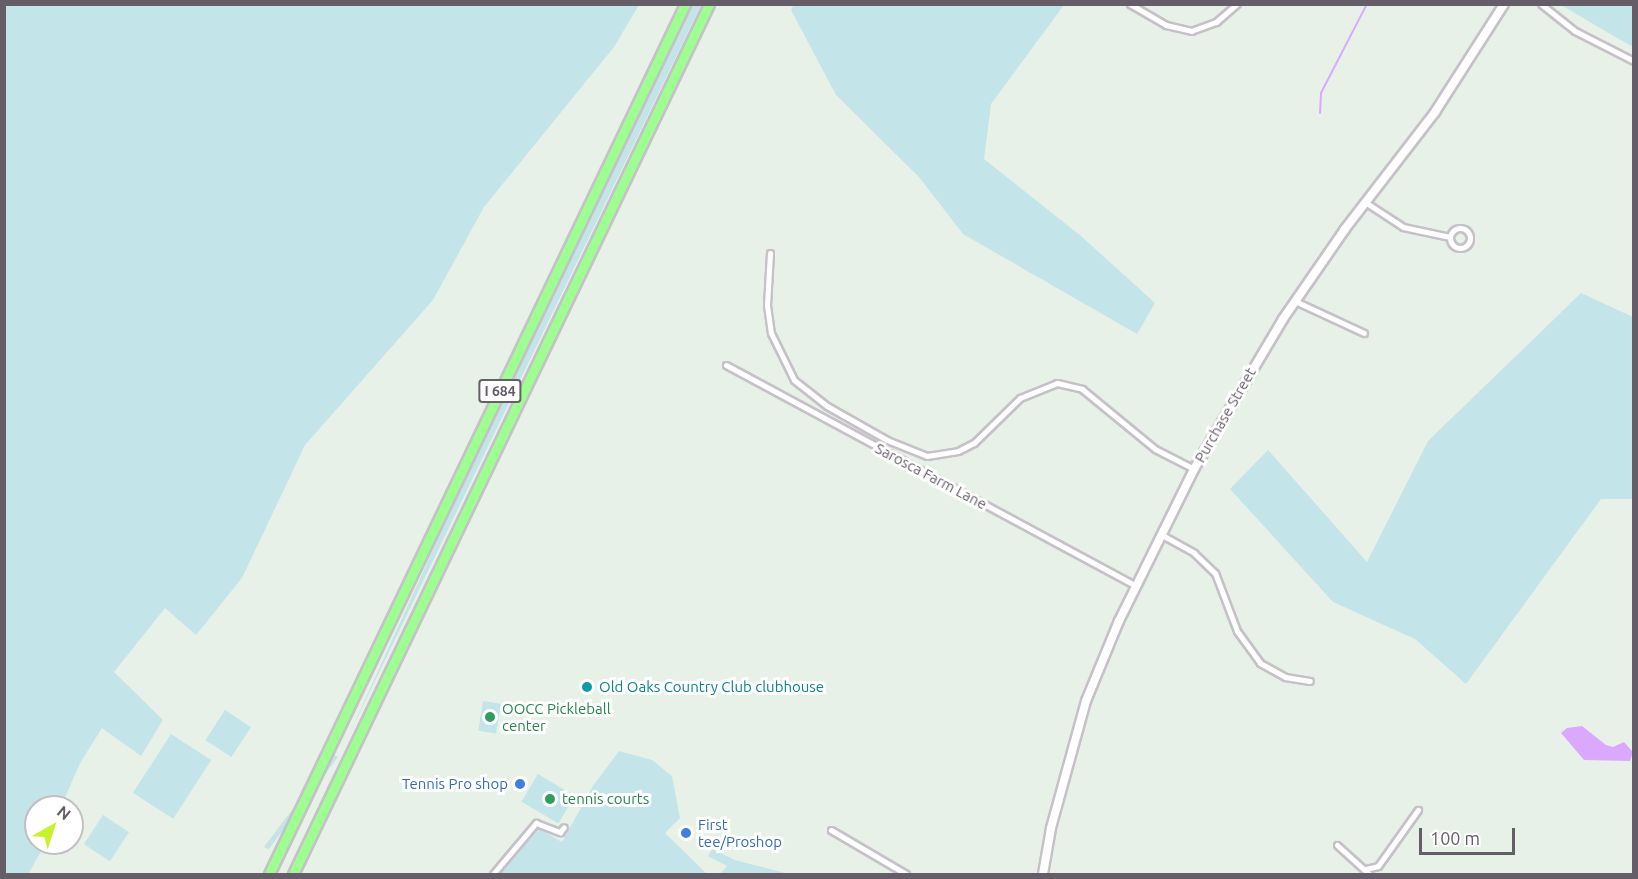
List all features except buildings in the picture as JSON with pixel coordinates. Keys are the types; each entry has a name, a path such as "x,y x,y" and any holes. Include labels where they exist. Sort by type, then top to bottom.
{"highway":[{"name":"I 684","path":"269,874 685,4"},
{"name":"I 684","path":"293,874 709,4"}],"main road":[{"name":"Purchase Street","path":"1042,874 1079,721 1136,586 1194,469 1295,301 1365,202 1429,121 1504,4"}],"street":[{"path":"1130,4 1166,25 1191,31 1216,22 1237,4"},
{"path":"1541,4 1575,31 1634,62"},
{"path":"1365,202 1403,227 1450,237"},
{"path":"770,253 767,304 771,333 794,380 827,406 887,440 927,456 958,451 974,443 1020,398 1057,383 1082,389 1155,449 1194,469"},
{"path":"1295,301 1364,333"},
{"name":"Sarosca Farm Lane","path":"726,366 1136,586"},
{"path":"1162,535 1194,554 1215,573 1237,631 1260,663 1285,677 1310,681"},
{"path":"1337,845 1367,872 1378,866 1418,810"},
{"path":"493,874 536,823 560,831 564,827"},
{"path":"831,830 906,874"}],"shaded area":[{"path":"5,4 639,5 614,47 484,207 433,300 305,445 242,578 196,635 165,608 114,672 163,720 141,756 102,728 80,763 66,795 24,795 24,855 39,855 28,874 4,874"},
{"path":"794,4 1064,5 991,104 984,159 1081,236 1155,303 1137,334 963,234 919,177 836,95 791,10"},
{"path":"692,5 701,5 348,737 458,495"},
{"path":"1561,5 1633,5 1633,47 1612,35"},
{"path":"1581,293 1633,317 1633,499 1601,499 1466,684 1415,639 1333,602 1230,489 1268,450 1367,562 1428,441"},
{"name":"OOCC Pickleball center","path":"483,701 501,704 496,733 478,731"},
{"path":"225,710 251,727 231,757 205,740"},
{"path":"1582,726 1606,745 1613,747 1624,742 1633,752 1630,761 1584,760 1561,733 1567,728"},
{"path":"171,734 211,760 173,819 133,793"},
{"path":"619,751 652,760 672,776 680,818 665,833 707,874 500,874 539,829 562,842 593,786"},
{"path":"334,754 338,757 268,850 264,847"},
{"name":"tennis courts","path":"538,774 575,796 558,824 522,801"},
{"path":"103,815 129,832 110,861 84,844"},
{"path":"712,849 735,860 785,873 827,874 720,874 727,866 708,856"}],"waterway":[{"path":"1320,113 1321,93 1367,4"}],"place":[{"name":"Old Oaks Country Club clubhouse","path":"587,687"},
{"name":"OOCC Pickleball center","path":"490,717"},
{"name":"Tennis Pro shop","path":"520,784"},
{"name":"tennis courts","path":"550,799"},
{"name":"First tee/Proshop","path":"686,833"}]}
